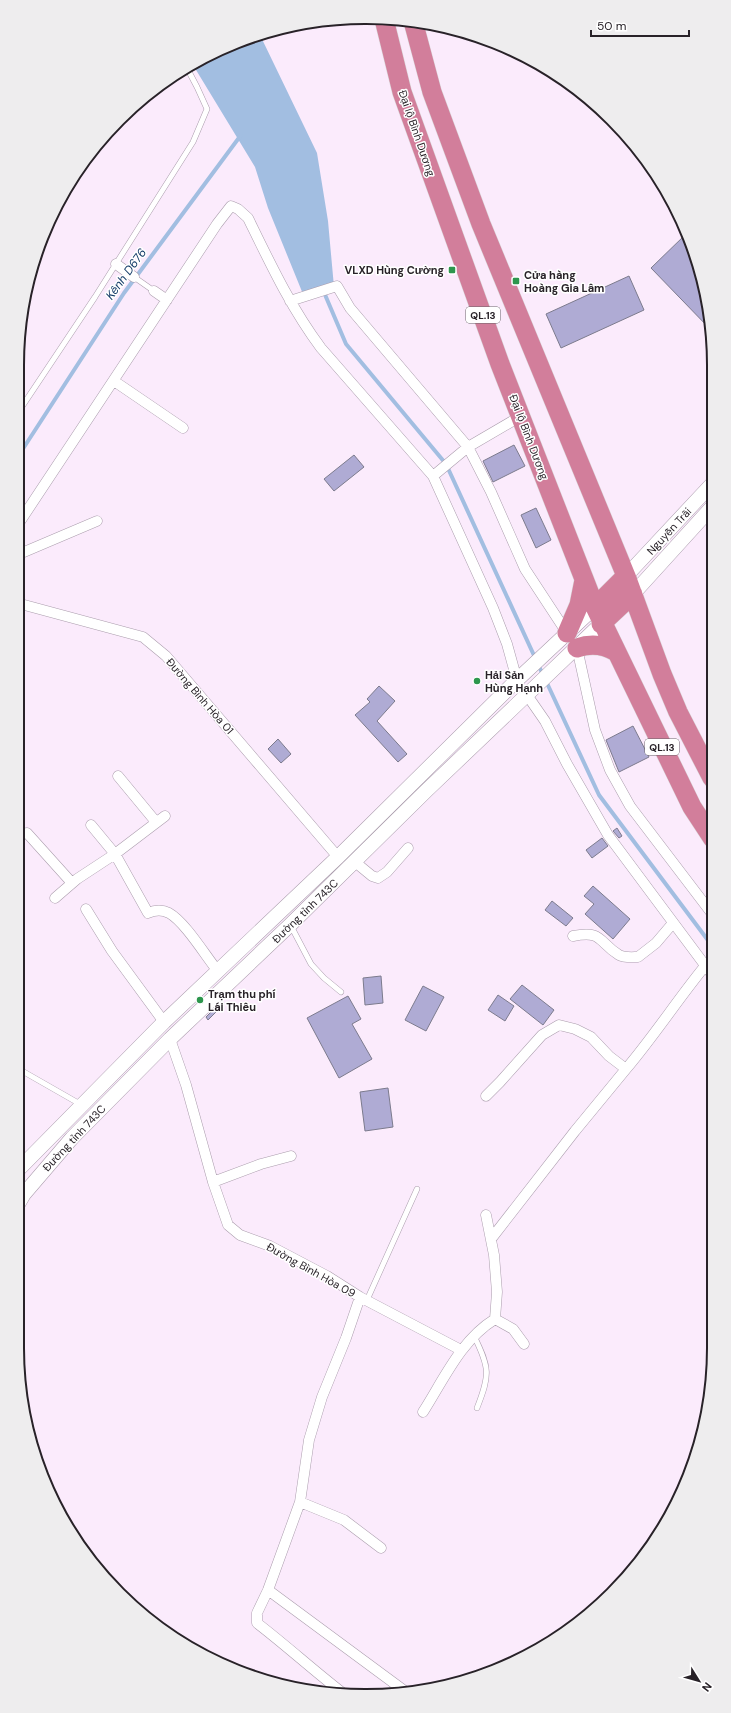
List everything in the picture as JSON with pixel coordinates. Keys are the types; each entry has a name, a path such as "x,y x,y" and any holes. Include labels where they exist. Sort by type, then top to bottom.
{"highway":[{"name":"Đại lộ Bình Dương","path":"385,25 402,92 521,416 598,615 692,807 707,831"},
{"name":"QL.13","path":"415,28 432,92 481,224 626,576 662,674 678,712 707,766"},
{"path":"598,615 626,576"},
{"path":"584,579 572,640 599,645 616,652"},
{"path":"598,615 633,594"}],"main road":[{"name":"Nguyễn Trãi","path":"626,576 707,490"},
{"name":"Nguyễn Trãi","path":"633,594 707,513"},
{"name":"Đường tỉnh 743C","path":"24,1194 72,1138 170,1039 527,695 572,640 598,615"},
{"name":"Đường tỉnh 743C","path":"24,1164 81,1104 217,970 338,857 517,680 572,640"},
{"path":"338,857 352,865"}],"street":[{"path":"24,516 217,224 231,206 248,218 290,301 305,327 433,476 493,608 507,644 517,680"},
{"path":"116,264 134,277"},
{"path":"290,301 337,286 350,308 468,447 491,492 525,569 572,640 595,730 610,770 630,806 707,907"},
{"path":"154,291 167,300"},
{"path":"114,381 183,428"},
{"path":"433,476 468,447 521,416"},
{"path":"24,552 97,521"},
{"name":"Đường Bình Hòa 01","path":"24,606 143,637 166,656 338,857"},
{"path":"527,695 545,721 567,764 608,835 707,968"},
{"path":"55,898 72,883 115,854 160,819 118,776"},
{"path":"91,825 115,854 148,913 158,910 172,915 186,930 217,970"},
{"path":"27,832 72,883"},
{"path":"352,865 378,878 387,872 408,848"},
{"path":"86,909 112,951 164,1022"},
{"path":"573,936 587,933 600,937 620,956 638,957 656,943 673,923"},
{"path":"491,1239 570,1137 645,1046 705,966"},
{"path":"486,1096 542,1035 559,1025 575,1029 591,1037 609,1056 626,1069"},
{"name":"Đường Bình Hòa 09","path":"170,1039 186,1085 213,1182 228,1225 240,1235 270,1246 327,1276 364,1299 461,1350"},
{"path":"213,1182 260,1164 291,1156"},
{"path":"486,1215 494,1255 497,1292 495,1319"},
{"path":"335,1687 257,1623 257,1614 268,1590 300,1502 309,1440 322,1397 364,1299"},
{"path":"423,1412 461,1350 482,1328 495,1319"},
{"path":"495,1319 513,1329 524,1344"},
{"path":"300,1502 344,1520 382,1548"},
{"path":"268,1590 399,1687"}],"lane":[{"path":"24,403 116,264 193,142 207,109 198,87 190,73"},
{"path":"134,277 154,291"},
{"path":"290,925 311,964 324,978 341,992"},
{"path":"24,1072 81,1104"},
{"path":"364,1299 417,1188"},
{"path":"474,1336 482,1350 487,1368 485,1387 477,1408"}],"water":[{"path":"262,40 317,153 328,221 334,287 305,299 268,208 255,167 196,70 214,59"}],"building":[{"path":"682,238 695,277 704,323 651,268"},
{"path":"629,276 644,310 561,348 546,314"},
{"path":"514,445 525,466 493,482 483,461"},
{"path":"354,455 364,467 334,491 324,479"},
{"path":"536,508 551,540 536,548 521,515"},
{"path":"379,686 395,701 377,721 407,754 398,762 355,715 370,702 367,699"},
{"path":"633,726 649,757 619,772 606,740"},
{"path":"278,739 291,754 281,763 268,749"},
{"path":"617,828 622,836 619,838 613,831"},
{"path":"602,838 608,846 592,858 586,850"},
{"path":"593,886 630,919 613,939 585,914 594,904 584,896"},
{"path":"552,901 573,918 566,926 545,910"},
{"path":"381,976 383,1003 365,1005 363,978"},
{"path":"522,985 554,1010 543,1025 510,999"},
{"path":"423,986 444,997 426,1031 405,1020"},
{"path":"498,995 514,1006 505,1021 488,1010"},
{"path":"348,996 361,1019 352,1024 372,1059 339,1078 307,1018"},
{"path":"215,1008 217,1011 208,1020 206,1017"},
{"path":"388,1088 393,1127 365,1131 360,1092"}],"waterway":[{"name":"Kênh D676","path":"24,447 124,293 241,135"},
{"path":"323,290 346,344 446,464 543,675"},
{"path":"546,681 599,795 707,939"}],"place":[{"name":"VLXD Hùng Cường","path":"452,270"},
{"name":"Cửa hàng Hoàng Gia Lâm","path":"516,281"},
{"name":"Hải Sản Hùng Hạnh","path":"477,681"},
{"name":"Trạm thu phí Lái Thiêu","path":"200,1000"}]}
